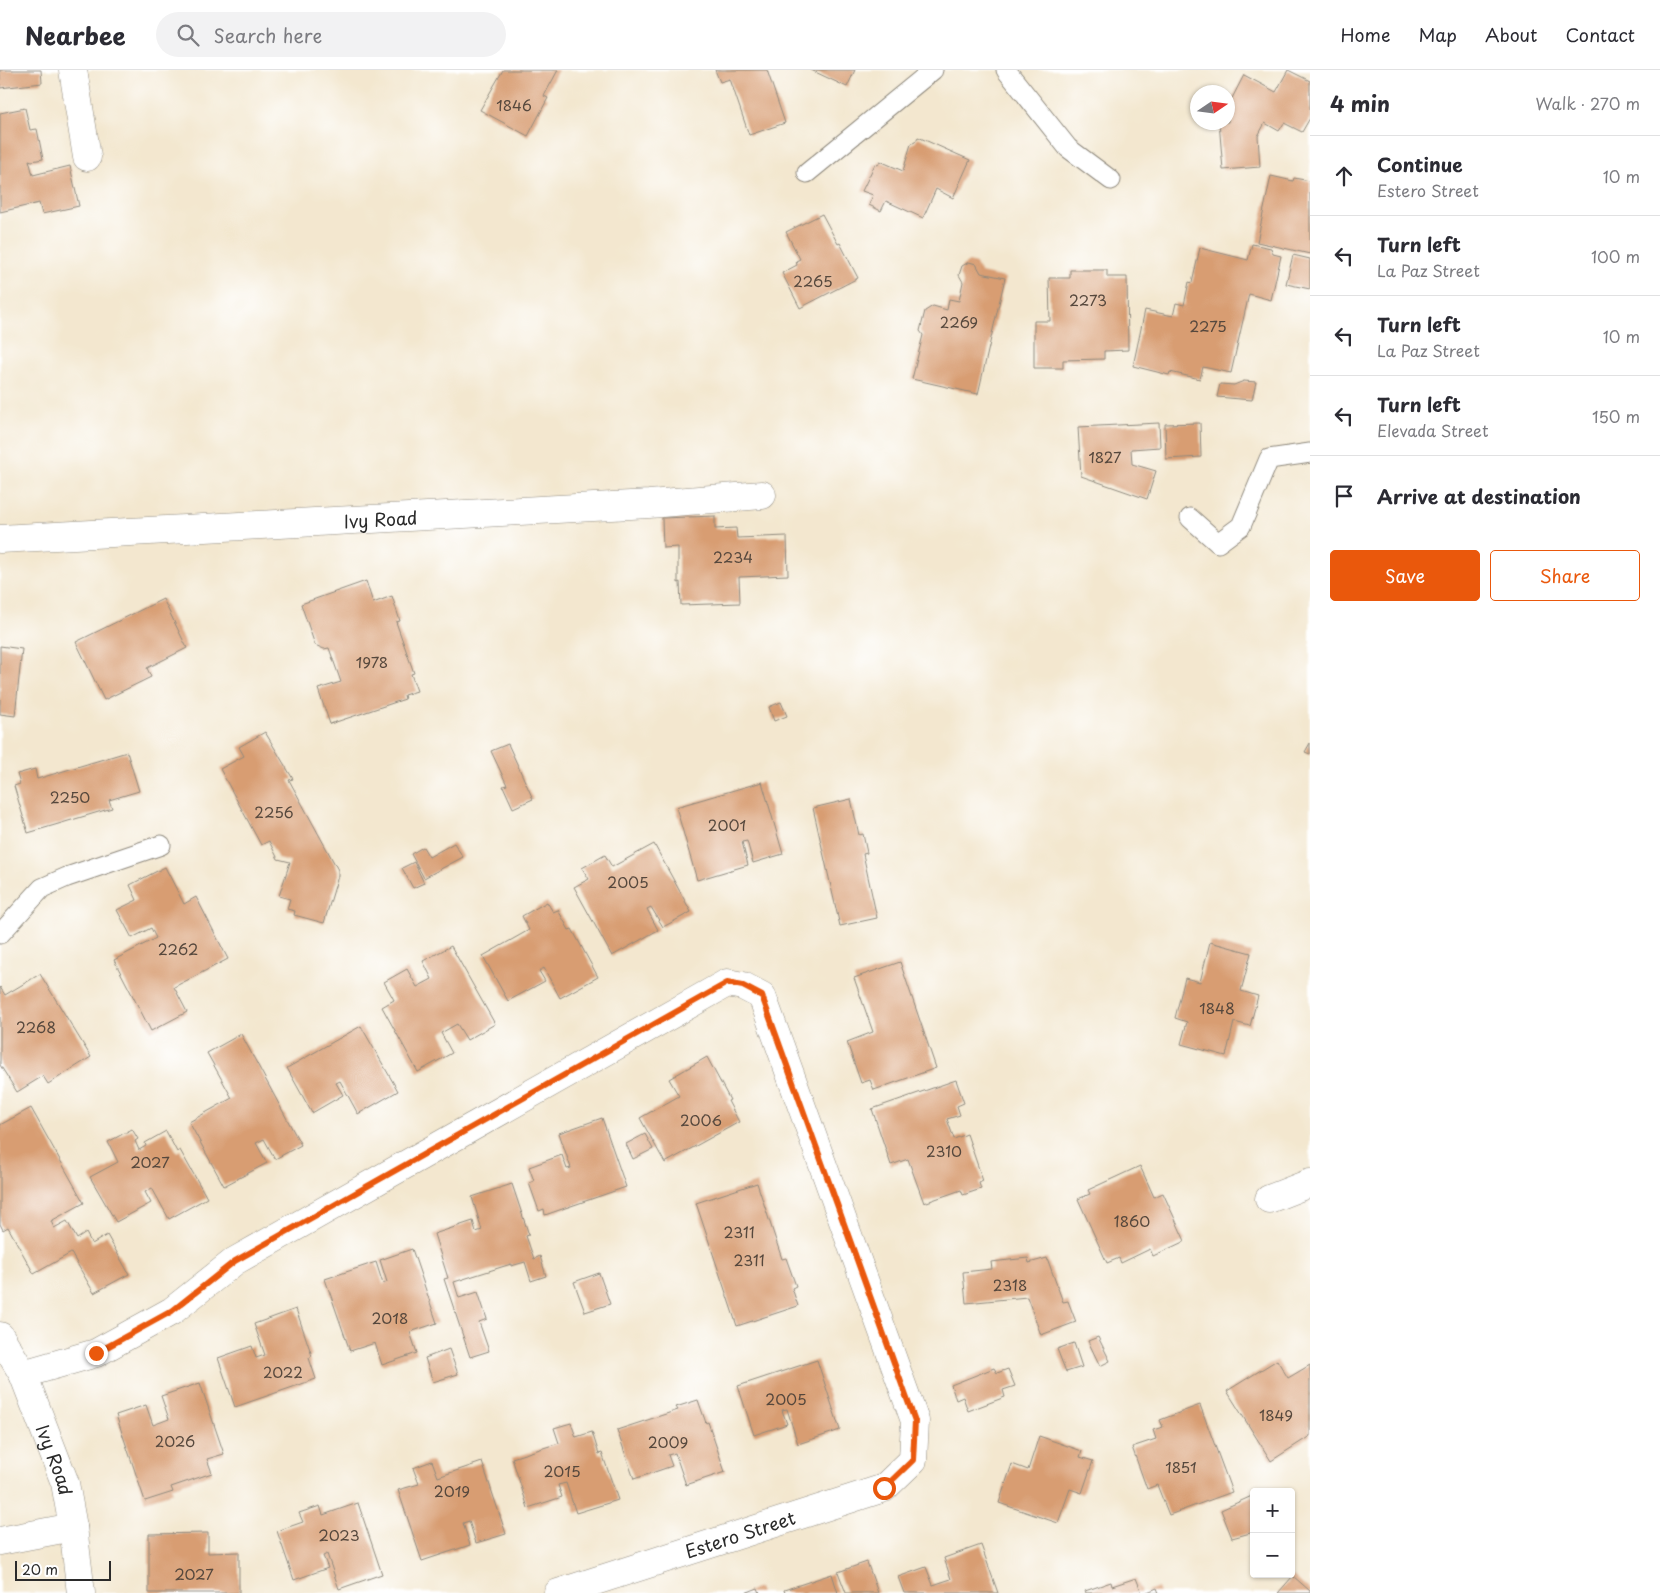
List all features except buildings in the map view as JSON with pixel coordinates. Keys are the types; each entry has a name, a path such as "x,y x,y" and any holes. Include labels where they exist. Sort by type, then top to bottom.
{"street":[{"path":"73,70 87,157"},
{"name":"Ivy Road","path":"0,539 648,504 762,495"},
{"name":"Estero Street","path":"24,1374 96,1353 172,1311 235,1261 727,983 743,986 762,996 915,1421 913,1460 884,1488 558,1593"},
{"path":"1269,1199 1310,1183"},
{"name":"Ivy Road","path":"0,1336 24,1374 65,1483 73,1527 80,1593"},
{"path":"0,1541 73,1527"}],"lane":[{"path":"807,173 933,70"},
{"path":"1006,70 1068,148 1111,180"},
{"path":"1190,518 1218,543 1241,526 1269,459 1310,452"},
{"path":"0,934 42,888 67,877 161,845"}],"route":[{"path":"96,1353 172,1311 235,1261 727,983 743,986 762,996 915,1421 913,1460 884,1488"}]}
